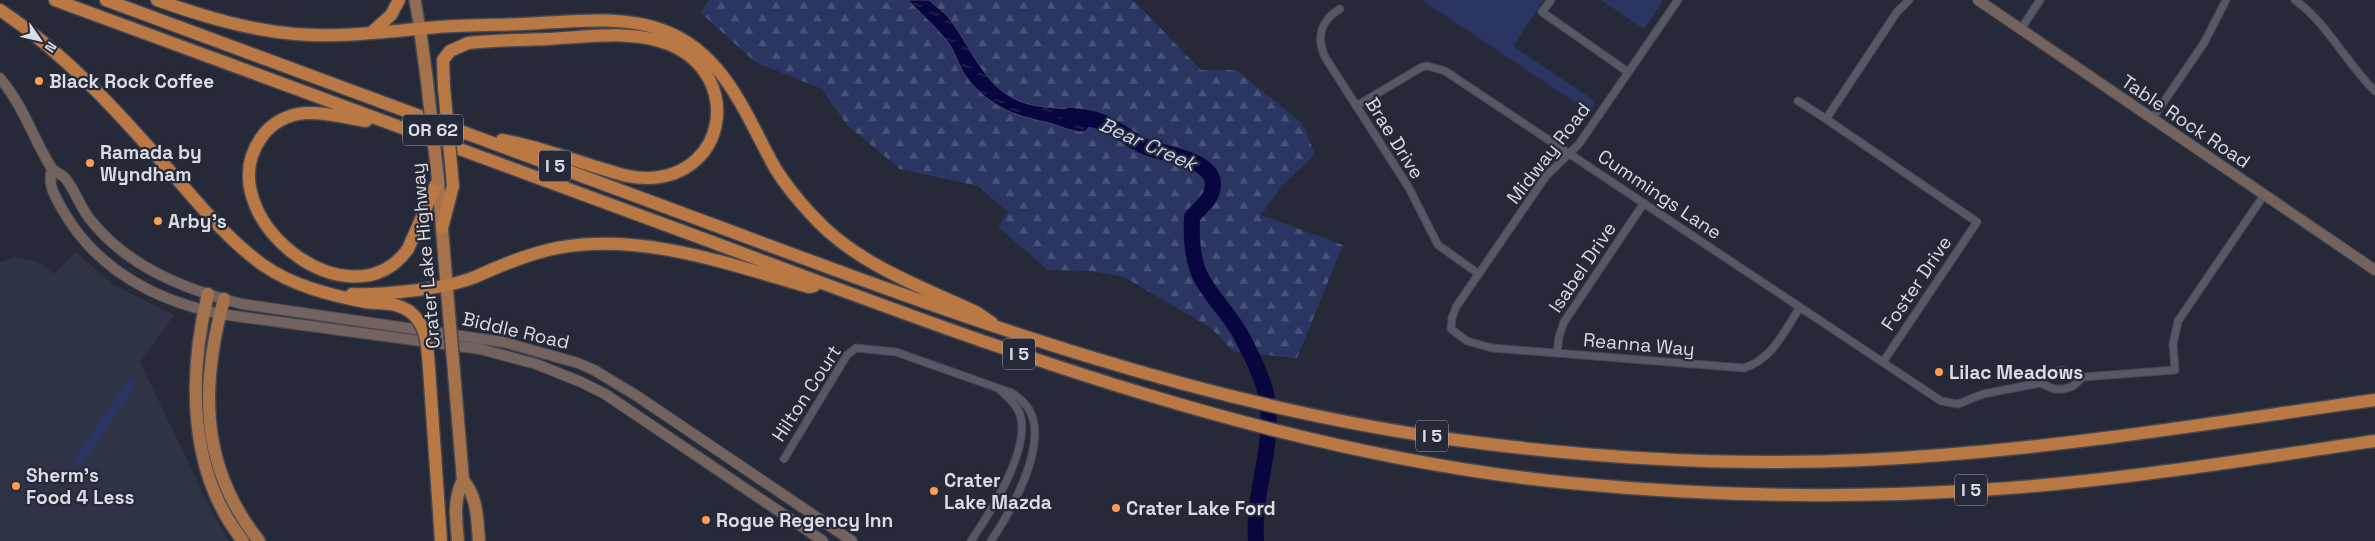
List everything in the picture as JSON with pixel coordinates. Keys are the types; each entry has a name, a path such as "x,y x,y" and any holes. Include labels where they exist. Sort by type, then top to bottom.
{"highway":[{"name":"I 5","path":"55,0 827,285 1061,369 1214,416 1400,457 1565,482 1702,493 1799,495 1982,490 2120,477 2375,441"},
{"name":"I 5","path":"106,0 1005,331 1126,369 1215,393 1299,412 1469,442 1628,456 1760,462 1887,459 2020,449 2375,400"},
{"path":"157,0 229,23 267,30 316,35 420,29 617,22 647,25 679,37 703,54 728,82 776,170 791,192 835,238 863,258 976,312 1005,331"},
{"path":"371,33 391,15 399,0"},
{"path":"0,10 42,40 75,69 123,118 216,223 251,256 286,279 309,288 367,302 394,303 409,311 420,321 425,331 429,368 441,541"},
{"name":"Crater Lake Highway","path":"420,29 438,180 463,480 458,490 455,505 458,541"},
{"path":"442,228 454,186 443,60 450,51 468,43 621,35 662,42 690,57 706,74 713,86 718,106 715,132 706,149 694,162 683,170 660,177 627,176 524,144 473,135"},
{"path":"395,126 324,114 306,113 291,116 269,128 256,144 252,155 249,178 254,204 270,230 296,255 323,270 348,276 377,273 394,265 408,249 438,180"},
{"path":"332,293 357,294 446,284 474,277 493,268 542,251 583,244 610,243 650,247 685,254 809,287 827,285"},
{"path":"208,294 201,327 196,387 200,444 208,478 215,495 229,522 242,541"},
{"path":"224,299 212,346 208,389 212,444 228,494 258,541"},
{"name":"Crater Lake Highway","path":"463,480 471,489 476,501 479,541"}],"main road":[{"name":"Crater Lake Highway","path":"415,0 420,29"},
{"name":"Table Rock Road","path":"1978,0 2375,270"},
{"name":"Biddle Road","path":"0,78 19,103 52,170 65,178 98,229 130,258 152,272 224,299 285,311 503,342 560,356 578,363 637,396 852,541"},
{"name":"Biddle Road","path":"52,170 50,182 56,200 82,239 103,260 137,285 154,294 220,314 480,349 509,355 554,371 605,394 823,541"}],"street":[{"path":"1551,0 1542,12 1628,72"},
{"name":"Midway Road","path":"1451,329 1452,318 1456,308 1478,274 1546,176 1584,137 1678,0"},
{"path":"1798,101 1826,119 1897,12 1910,0"},
{"path":"2021,29 2040,0"},
{"path":"2152,119 2204,43 2226,0"},
{"path":"2295,0 2325,28 2358,74 2375,91"},
{"name":"Brae Drive","path":"1340,9 1331,14 1324,22 1320,32 1322,49 1409,188 1438,245 1478,274"},
{"name":"Cummings Lane","path":"1356,106 1414,71 1428,66 1438,68 1451,74 1940,401 1958,404 1983,394 2040,383"},
{"name":"Foster Drive","path":"1826,119 1977,222 1883,362"},
{"path":"2083,376 2072,386 2064,389 2054,389 2040,383 2047,374 2059,370 2070,370 2083,376 2175,370 2173,344 2178,321 2264,195"},
{"name":"Isabel Drive","path":"1557,354 1558,337 1564,322 1644,203"},
{"name":"Reanna Way","path":"1451,329 1467,341 1484,346 1557,354 1744,368 1763,360 1800,307"},
{"name":"Hilton Court","path":"784,459 847,355 856,348 896,352 1012,393 1027,406 1032,416 1035,441 1015,501 991,541"},
{"name":"Hilton Court","path":"971,541 1001,493 1012,468 1021,433 1019,412 1014,403 1000,390"}],"shaded area":[{"path":"76,252 115,286 174,315 140,362 212,512 229,541 0,541 0,262 16,257 38,262 54,274"}],"green space":[{"path":"709,0 1133,0 1201,70 1236,70 1302,123 1315,154 1281,187 1261,215 1343,245 1297,358 1234,352 1211,328 1124,277 1091,271 1048,270 998,227 1008,212 978,186 900,169 847,125 822,89 755,62 701,13"},
{"path":"1422,0 1544,0 1513,46 1595,101 1591,113"},
{"path":"1601,0 1661,0 1663,1 1644,29"},
{"path":"130,378 134,384 132,392 80,468 72,462"}],"water":[{"path":"908,0 929,0 944,13 957,29 986,75 1005,93 1017,100 1035,106 1080,111 1089,114 1091,125 1085,132 1074,131 1022,116 990,101 965,75 950,45"}],"waterway":[{"name":"Bear Creek","path":"1069,116 1088,118 1101,122 1141,145 1190,160 1209,173 1213,182 1210,197 1192,217 1194,258 1203,281 1240,333 1265,390 1269,428 1258,503 1256,541"}],"place":[{"name":"Black Rock Coffee","path":"39,81"},
{"name":"Ramada by Wyndham","path":"90,163"},
{"name":"Arby's","path":"158,221"},
{"name":"Lilac Meadows","path":"1939,372"},
{"name":"Sherm's Food 4 Less","path":"16,486"},
{"name":"Crater Lake Mazda","path":"934,491"},
{"name":"Crater Lake Ford","path":"1116,508"},
{"name":"Rogue Regency Inn","path":"706,520"}]}
